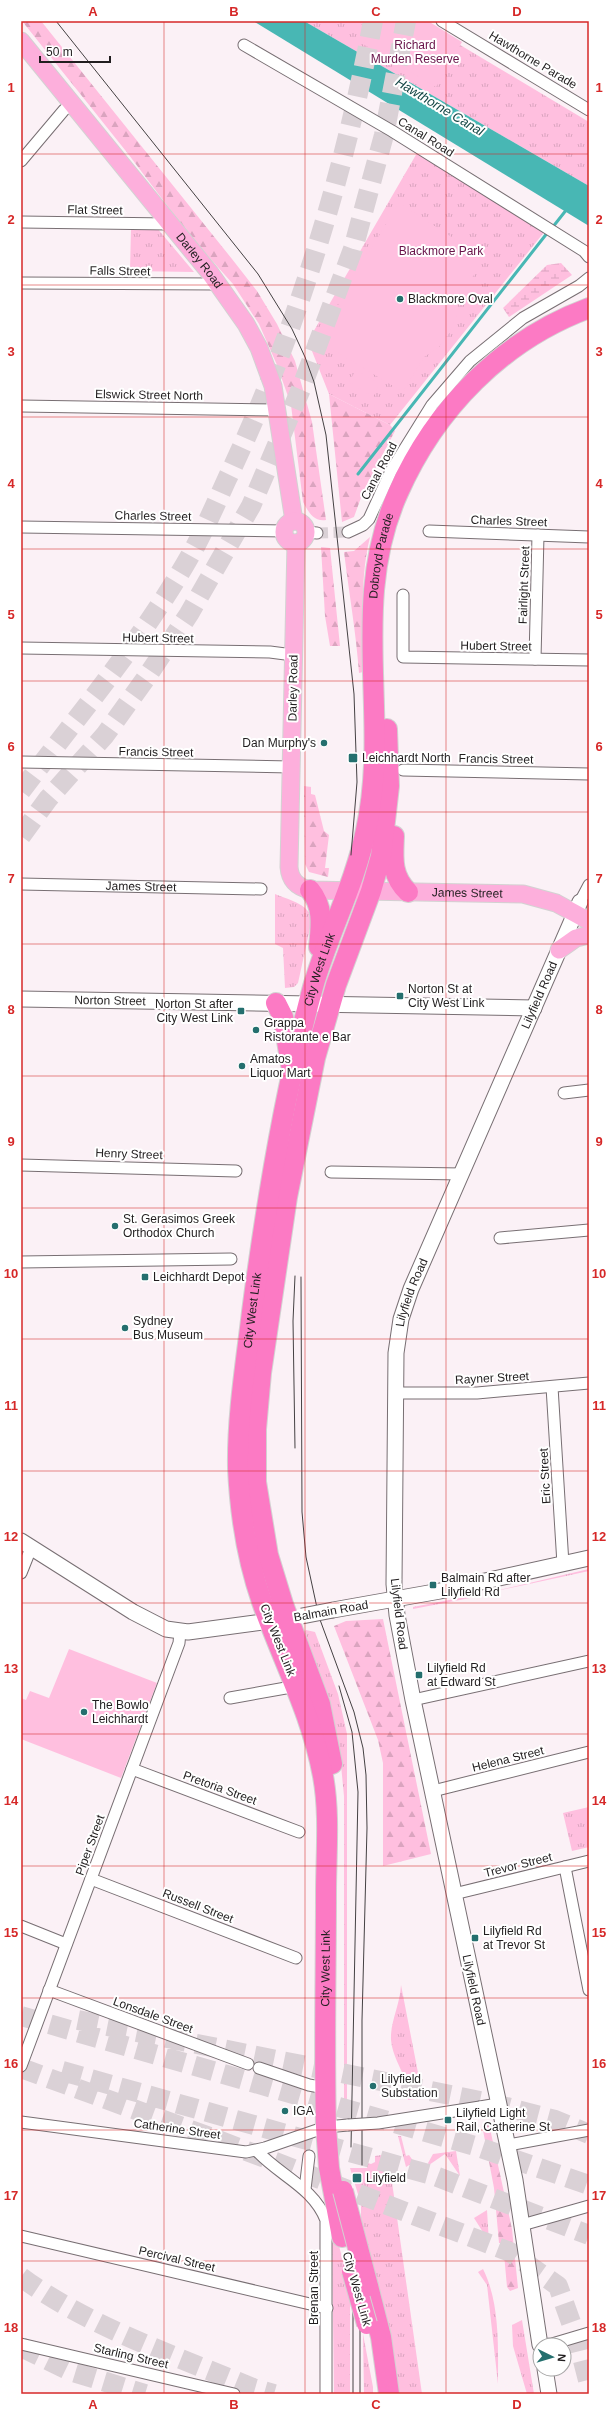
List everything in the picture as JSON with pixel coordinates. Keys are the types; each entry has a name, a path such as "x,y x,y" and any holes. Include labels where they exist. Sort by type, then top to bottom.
{"highway":[{"name":"Dobroyd Parade","path":"348,891 366,830 372,794 372,596 384,529 395,499 426,440 444,414 467,388 489,367 516,346 544,329 589,308"},
{"name":"Dobroyd Parade","path":"371,891 381,856 389,786 383,603 388,566 407,501 421,468 438,441 482,389 534,349 589,321"},
{"path":"387,810 394,830 394,872 398,882 408,892"},
{"path":"302,886 317,900 321,913 319,950 322,961"},
{"name":"City West Link","path":"348,891 322,961 309,1003 292,1073 260,1248 239,1437 239,1482 245,1534 256,1583 287,1618 297,1686 320,1762 326,1803 325,2088 337,2126 329,2168 342,2238 367,2324 378,2394"},
{"name":"City West Link","path":"371,891 348,951 315,1058 287,1197 261,1373 256,1429 256,1476 268,1555 287,1618 326,1721 334,1780 337,2126 343,2191 381,2337 389,2394"},
{"path":"276,1003 283,1017 292,1073"}],"main road":[{"name":"Darley Road","path":"21,41 73,103 218,284 246,324 258,348 272,386 299,532 293,655 289,867 302,886"},
{"name":"James Street","path":"302,886 348,891 523,894 548,890 560,893 583,911"},
{"name":"Lilyfield Road","path":"539,2337 508,2145 498,2104 413,1700 395,1600 396,1353 401,1319 411,1289 559,950 583,911"},
{"path":"559,950 576,938 589,935"},
{"name":"Norton Street","path":"21,999 534,1008"},
{"name":"Balmain Road","path":"26,1544 133,1612 159,1626 180,1632 287,1618 395,1600 589,1558"},
{"path":"547,2377 550,2394"}],"street":[{"name":"Hawthorne Parade","path":"442,21 589,110"},
{"name":"Canal Road","path":"244,45 392,131 584,251 589,257"},
{"path":"21,161 64,110 73,103"},
{"name":"Flat Street","path":"21,222 169,224"},
{"name":"Canal Road","path":"348,532 363,525 369,519 391,471 432,405 470,361 518,322 580,286 589,278"},
{"name":"Falls Street","path":"21,283 218,284"},
{"name":"Elswick Street North","path":"21,406 277,410"},
{"name":"Charles Street","path":"21,527 299,532"},
{"name":"Charles Street","path":"429,531 589,537"},
{"name":"Fairlight Street","path":"535,659 538,535"},
{"name":"Hubert Street","path":"403,596 403,657 589,660"},
{"name":"Hubert Street","path":"21,648 270,652 293,655"},
{"name":"Francis Street","path":"21,762 292,768"},
{"name":"Francis Street","path":"403,770 589,774"},
{"name":"James Street","path":"21,884 261,889"},
{"name":"Lilyfield Road","path":"583,911 589,885"},
{"path":"564,1093 589,1090"},
{"name":"Henry Street","path":"21,1165 236,1171"},
{"path":"331,1172 462,1174"},
{"path":"500,1238 589,1230"},
{"path":"21,1262 231,1259"},
{"name":"Rayner Street","path":"396,1393 477,1393 589,1384"},
{"name":"Eric Street","path":"552,1387 563,1564"},
{"path":"21,1573 26,1544"},
{"name":"Piper Street","path":"21,2066 179,1643 180,1632"},
{"path":"413,1700 589,1661"},
{"path":"230,1698 297,1686"},
{"name":"Helena Street","path":"433,1791 589,1752"},
{"name":"Pretoria Street","path":"132,1769 299,1832"},
{"name":"Trevor Street","path":"454,1894 589,1861"},
{"path":"565,1866 589,1990"},
{"name":"Russell Street","path":"91,1879 296,1958"},
{"path":"21,1926 66,1944"},
{"name":"Lonsdale Street","path":"50,1990 248,2064"},
{"path":"259,2068 308,2085 325,2088"},
{"name":"Catherine Street","path":"21,2122 234,2150 257,2151 337,2126 378,2123 498,2104"},
{"path":"508,2145 589,2130"},
{"name":"Brenan Street","path":"257,2151 267,2162 305,2189 316,2202 326,2220 326,2394"},
{"path":"305,2189 309,2156"},
{"path":"522,2225 589,2206"},
{"name":"Percival Street","path":"21,2236 327,2308"},
{"path":"572,2338 589,2333"},
{"name":"Starling Street","path":"21,2344 234,2394"}],"green space":[{"path":"22,21 41,21 257,291 277,324 295,361 312,422 326,520 314,518 303,502 291,405 277,365 259,324 233,284 190,236 129,155"},
{"name":"Richard Murden Reserve","path":"304,21 420,21 589,122 589,186"},
{"path":"378,21 428,21 462,42 436,87 363,44"},
{"name":"Blackmore Park","path":"417,153 545,231 390,425 329,394 308,341"},
{"name":"Blackmore Oval","path":"399,203 484,258 458,301 457,314 450,332 439,347 424,357 403,392 317,340 340,302 347,275 358,261 369,252"},
{"path":"131,228 157,228 194,272 130,271"},
{"path":"561,263 572,275 509,317 503,308 547,265"},
{"path":"356,370 380,384 373,397 349,382"},
{"path":"329,394 390,425 395,431 363,492 354,517 342,522"},
{"path":"370,537 364,570 363,587 363,672 359,673 344,552 354,551"},
{"path":"321,547 330,548 340,646 330,646 325,616"},
{"path":"304,786 311,787 311,794 315,795 324,831 329,835 325,868 329,868 328,877 309,872 305,864"},
{"path":"275,894 291,900 307,909 312,919 298,983 294,987 285,988 283,948 275,944"},
{"path":"589,1569 589,1571 482,1594"},
{"path":"480,1594 470,1598 413,1609 413,1607"},
{"path":"383,1619 431,1854 383,1866 383,1763 378,1740 334,1626 346,1621"},
{"path":"306,1630 315,1632 338,1694 347,1734 347,2112 344,2113 344,1796 340,1755 302,1635"},
{"name":"The Bowlo Leichhardt","path":"69,1649 157,1683 121,1778 21,1739 21,1698 26,1700 30,1691 49,1698"},
{"path":"589,1807 589,1847 572,1851 563,1813"},
{"path":"401,1985 420,2083 421,2098 408,2100 406,2084 392,2048 391,2040 392,2027"},
{"path":"489,2124 512,2229 518,2288 510,2291 507,2287 503,2243 499,2243 494,2188 482,2125"},
{"path":"398,2136 401,2136 406,2156 409,2155 414,2162 406,2167"},
{"path":"456,2151 460,2176 445,2154 429,2165 428,2163 433,2154"},
{"path":"388,2154 422,2394 397,2394 361,2225 361,2204 350,2168 367,2168 367,2160 368,2163 371,2164 375,2162 375,2156"},
{"path":"487,2210 489,2243 486,2245 485,2242 488,2240 474,2218"},
{"path":"332,2238 339,2246 350,2287 350,2394 334,2394"},
{"path":"483,2269 493,2296 497,2325 498,2384 487,2285 478,2272"},
{"path":"522,2320 534,2394 527,2394 513,2346 512,2325"},
{"path":"363,2334 373,2387 373,2394 364,2394"}],"water":[{"name":"Hawthorne Canal","path":"253,21 304,21 589,186 589,226"}],"waterway":[{"path":"552,228 567,209"},
{"path":"358,474 548,232"}],"tunnel":[{"path":"21,791 136,641 196,545 212,512 252,424 275,368 315,255 347,139 373,21"},
{"path":"21,836 48,799 105,735 146,678 189,614 251,506 301,389 353,249 384,135 406,21"},
{"path":"317,533 348,532"},
{"path":"21,2016 475,2146 589,2185"},
{"path":"78,2020 495,2104 555,2120 589,2134"},
{"path":"21,2068 218,2140 510,2252 558,2286 579,2345 589,2384"},
{"path":"62,2071 435,2176 589,2235"},
{"path":"21,2277 47,2295 75,2311 134,2339 253,2388 274,2394"},
{"path":"21,2347 70,2371 145,2394"}],"tram line":[{"path":"56,21 258,274 292,329 305,357 314,382 326,435 354,694 357,782 351,855"},
{"path":"295,1276 293,1321 295,1448"},
{"path":"301,1277 302,1512 306,1557 319,1617 354,1712 363,1748 366,1775 367,1828 362,2020 362,2165"},
{"path":"339,1686 352,1732 358,1792 351,2147"},
{"path":"353,2296 353,2394"},
{"path":"360,2321 360,2394"}],"place":[{"name":"Blackmore Oval","path":"400,299"},
{"name":"Dan Murphy's","path":"324,743"},
{"name":"Leichhardt North","path":"353,758"},
{"name":"Norton St at City West Link","path":"400,996"},
{"name":"Norton St after City West Link","path":"241,1011"},
{"name":"Grappa Ristorante e Bar","path":"256,1030"},
{"name":"Amatos Liquor Mart","path":"242,1066"},
{"name":"St. Gerasimos Greek Orthodox Church","path":"115,1226"},
{"name":"Leichhardt Depot","path":"145,1277"},
{"name":"Sydney Bus Museum","path":"125,1328"},
{"name":"Balmain Rd after Lilyfield Rd","path":"433,1585"},
{"name":"Lilyfield Rd at Edward St","path":"419,1675"},
{"name":"The Bowlo Leichhardt","path":"84,1712"},
{"name":"Lilyfield Rd at Trevor St","path":"475,1938"},
{"name":"Lilyfield Substation","path":"373,2086"},
{"name":"IGA","path":"285,2111"},
{"name":"Lilyfield Light Rail, Catherine St","path":"448,2120"},
{"name":"Lilyfield","path":"357,2178"}]}
